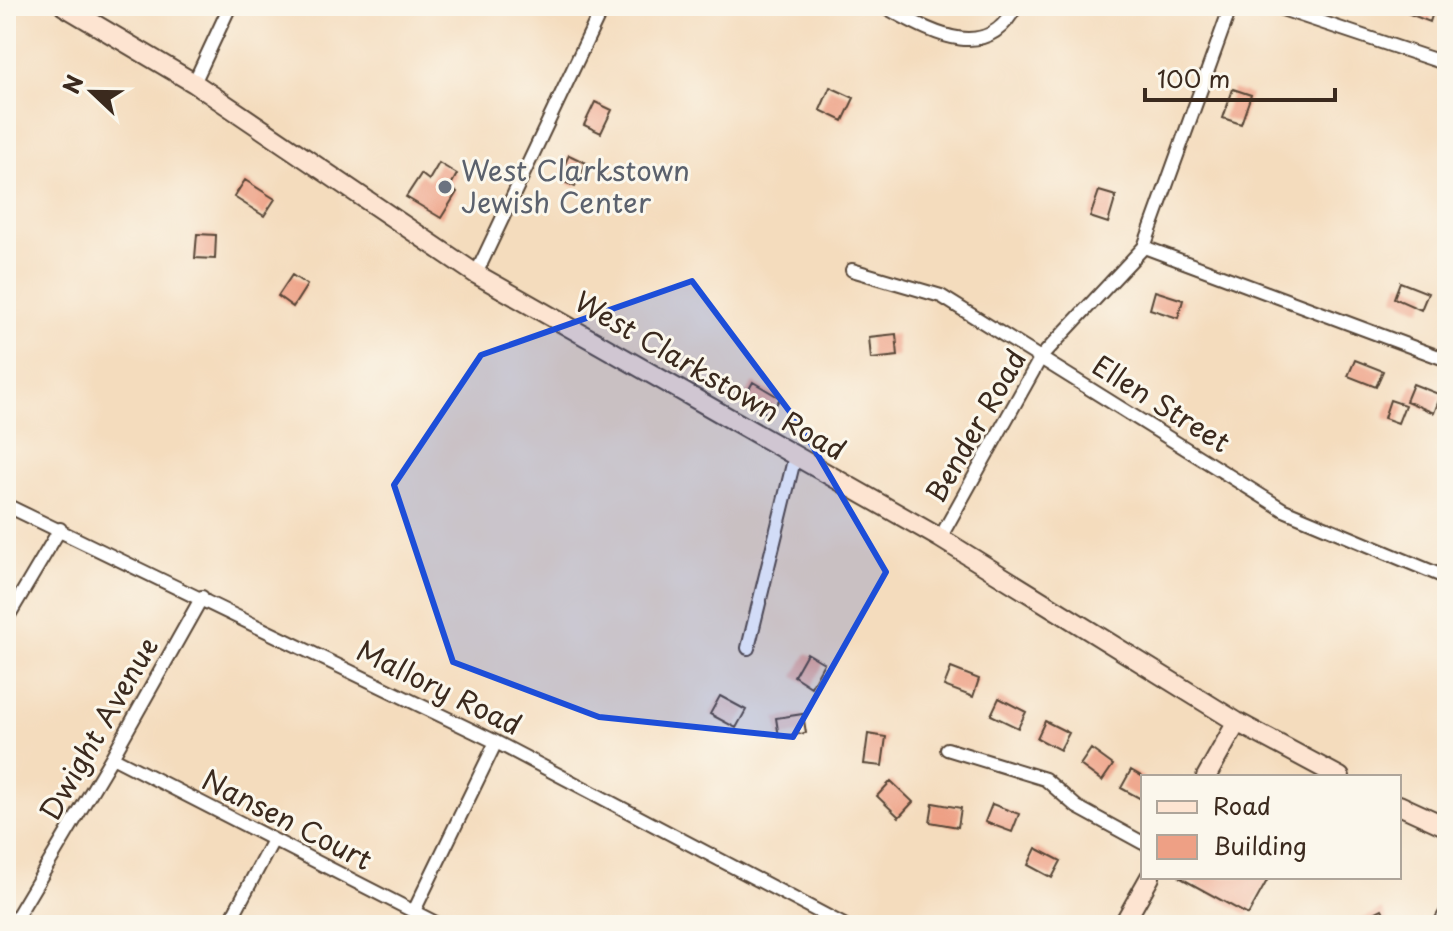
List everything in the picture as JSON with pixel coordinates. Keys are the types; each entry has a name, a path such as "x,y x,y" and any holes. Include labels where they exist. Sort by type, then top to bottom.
{"street":[{"name":"West Clarkstown Road","path":"64,6 194,83 476,274 940,538 1237,722 1336,775"},
{"path":"194,83 230,6"},
{"path":"476,274 603,6"},
{"path":"883,6 935,33 970,42 1007,24 1016,6"},
{"name":"Bender Road","path":"940,538 1041,357 1144,247 1231,6"},
{"path":"1273,6 1447,64"},
{"path":"1144,247 1447,360"},
{"name":"Ellen Street","path":"852,270 941,296 1284,510 1447,578"},
{"path":"748,648 795,456"},
{"name":"Mallory Road","path":"6,505 202,597 496,742 844,925"},
{"path":"6,620 60,529"},
{"name":"Dwight Avenue","path":"12,925 202,597"},
{"path":"1207,775 1237,722"},
{"path":"414,911 496,742"},
{"path":"947,749 1045,779 1077,807 1141,842"},
{"name":"Nansen Court","path":"112,757 440,925"},
{"path":"1401,806 1447,827"},
{"path":"228,925 273,840"},
{"path":"1123,925 1149,879"},
{"path":"1439,925 1447,911"}],"highlighted area":[{"path":"692,281 802,428 886,572 793,737 599,717 453,662 394,485 481,355"}],"building":[{"path":"1389,6 1435,6 1430,22"},
{"path":"830,87 854,98 843,121 820,110"},
{"path":"1233,89 1251,95 1241,124 1223,118"},
{"path":"595,102 612,110 601,133 584,125"},
{"path":"569,155 586,163 575,187 558,179"},
{"path":"439,163 457,174 450,187 457,192 441,218 406,197 421,174 429,180"},
{"path":"245,180 275,199 264,216 234,197"},
{"path":"1099,191 1116,196 1108,223 1090,217"},
{"path":"197,234 216,235 215,259 195,258"},
{"path":"292,275 307,285 293,307 278,296"},
{"path":"1400,282 1428,293 1421,310 1394,298"},
{"path":"1155,291 1183,300 1178,318 1150,309"},
{"path":"896,334 898,356 871,359 869,337"},
{"path":"1355,360 1383,371 1376,387 1348,376"},
{"path":"753,382 780,398 770,415 743,400"},
{"path":"1413,384 1441,395 1434,413 1406,401"},
{"path":"1390,400 1405,405 1398,423 1384,418"},
{"path":"807,653 824,663 811,687 794,676"},
{"path":"951,668 979,679 973,697 944,686"},
{"path":"720,696 746,710 736,728 710,714"},
{"path":"999,698 1026,712 1018,728 991,715"},
{"path":"803,714 806,733 779,737 776,718"},
{"path":"1045,721 1069,733 1060,750 1037,738"},
{"path":"868,734 886,737 882,766 864,764"},
{"path":"1091,749 1113,765 1102,781 1080,765"},
{"path":"1131,770 1141,776 1141,799 1121,788"},
{"path":"891,781 913,802 899,817 877,796"},
{"path":"933,803 961,808 958,827 930,822"},
{"path":"992,804 1019,814 1012,832 985,822"},
{"path":"1036,848 1061,861 1052,878 1028,865"},
{"path":"1183,879 1268,879 1248,915"},
{"path":"1382,909 1390,925 1350,925"}],"place":[{"name":"West Clarkstown Jewish Center","path":"445,187"}]}
